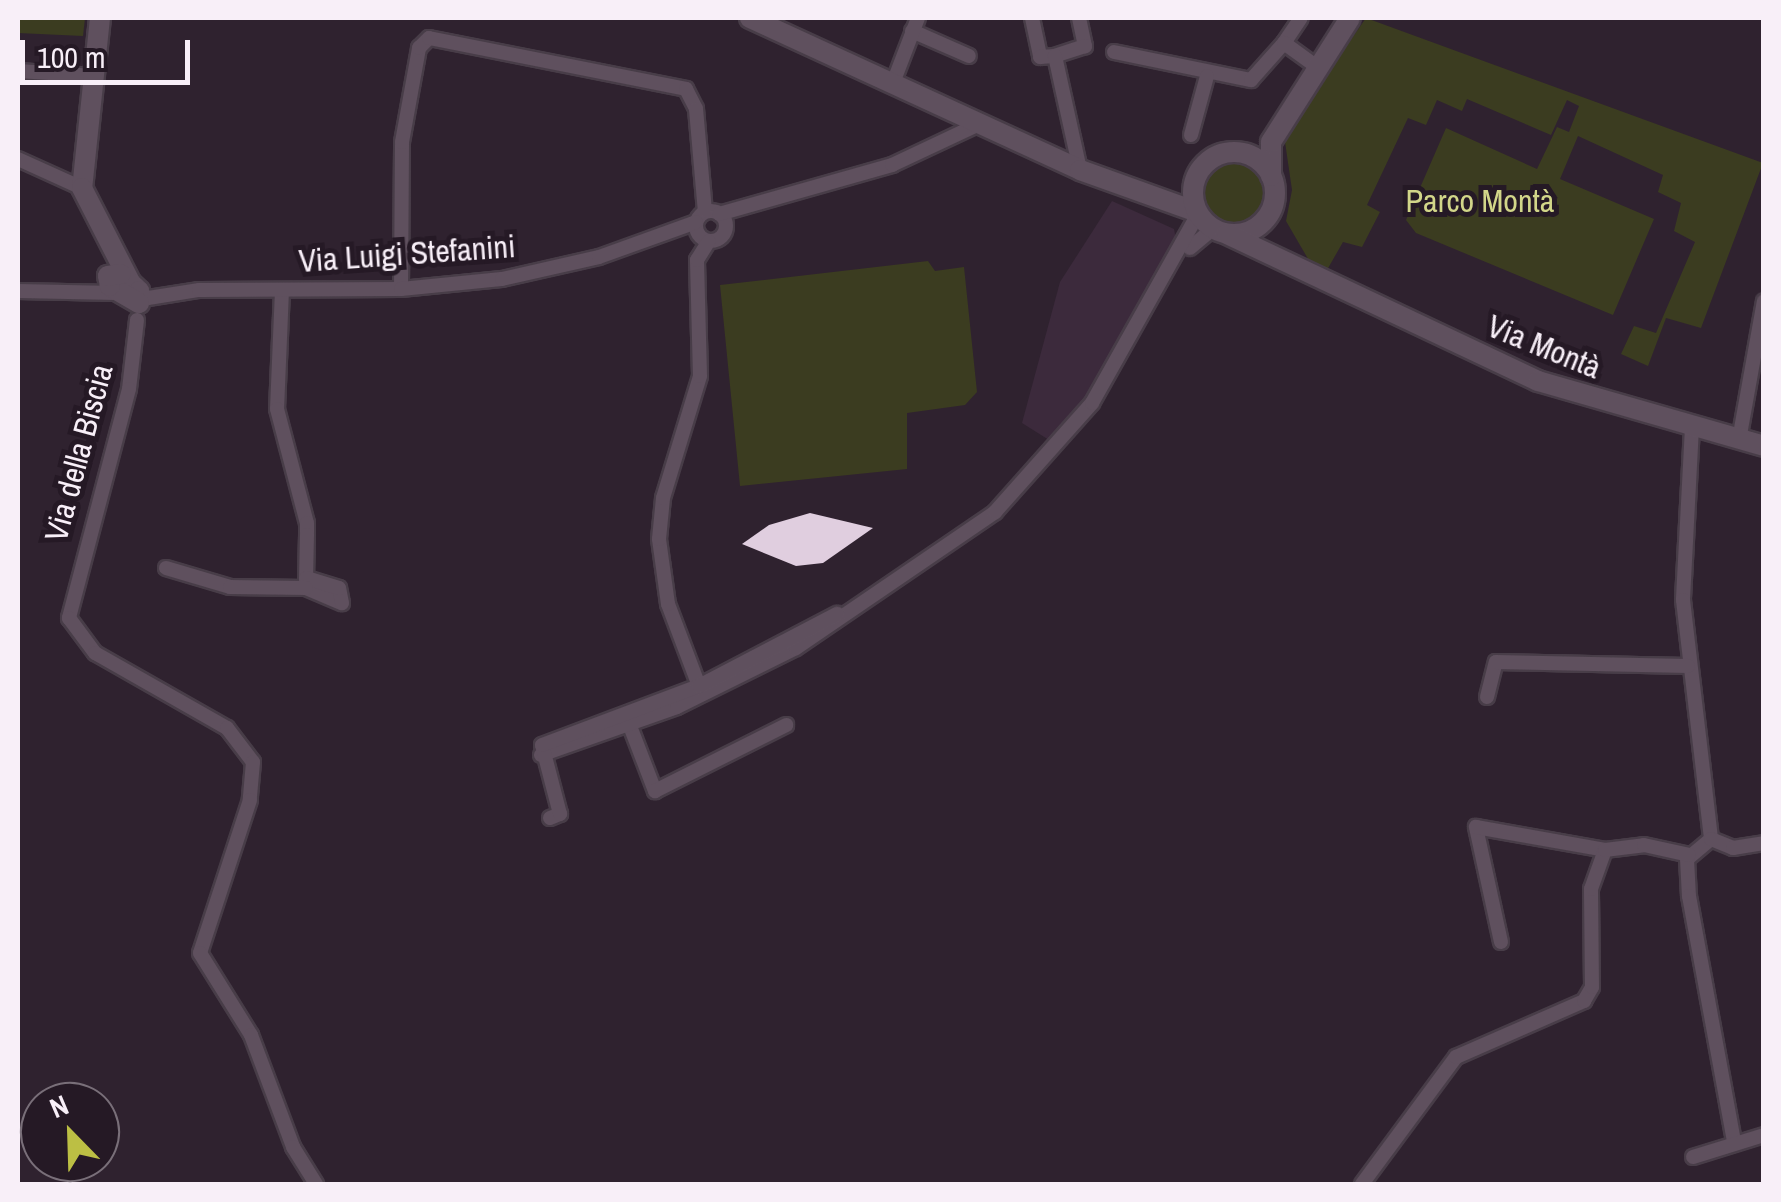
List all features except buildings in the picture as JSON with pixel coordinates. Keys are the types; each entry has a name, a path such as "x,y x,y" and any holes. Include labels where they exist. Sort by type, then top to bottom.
{"main road":[{"path":"100,18 82,188 112,246 127,294"},
{"name":"Via Montà","path":"750,18 1080,170 1209,222 1311,277 1538,381 1764,446"},
{"path":"1298,92 1350,18"},
{"name":"Via Montà","path":"1118,185 1172,184 1236,152 1298,92"},
{"name":"Via Montà","path":"1298,92 1268,149 1271,211 1280,243 1311,277"},
{"path":"1236,152 1254,157 1272,177"},
{"path":"1199,171 1209,222 1248,232 1271,211"}],"street":[{"path":"1032,18 1040,57 1085,46 1079,18"},
{"path":"1114,52 1207,76 1251,80 1301,18"},
{"path":"894,83 915,24 969,56"},
{"path":"401,289 402,142 419,48 430,38 686,88 696,108 713,223 697,260 700,376 662,498 659,539 668,604 699,686"},
{"path":"1284,43 1316,66"},
{"path":"1055,56 1080,170"},
{"path":"18,71 95,76"},
{"path":"1190,135 1207,76"},
{"name":"Via Luigi Stefanini","path":"127,294 401,289 529,274 713,223 926,154 979,124"},
{"path":"18,158 82,188"},
{"path":"540,752 630,726 742,677 857,609 974,528 1035,471 1092,403 1176,264 1209,222"},
{"path":"18,291 88,288 127,294"},
{"path":"166,568 230,587 306,583 307,524 277,409 282,290"},
{"name":"Via della Biscia","path":"127,294 130,389 69,618 96,654 226,728 253,762 250,800 202,929 200,953 251,1035 293,1146 316,1184"},
{"path":"1739,440 1758,375 1764,301"},
{"path":"1692,427 1683,554 1688,666 1711,839"},
{"path":"540,752 699,686 857,609"},
{"path":"1487,697 1496,662 1688,666"},
{"path":"680,706 699,686 742,677"},
{"path":"630,726 641,710"},
{"path":"602,725 630,726"},
{"path":"630,726 655,791 786,725"},
{"path":"540,752 560,814 550,818"},
{"path":"1501,942 1476,827 1606,850 1644,846 1690,855 1711,839"},
{"path":"1711,839 1734,848 1764,843"},
{"path":"1362,1184 1456,1057 1584,1001 1592,987 1591,889 1606,850"},
{"path":"1690,855 1689,896 1734,1142"},
{"path":"1693,1157 1764,1136"}],"shaded area":[{"path":"1112,201 1174,229 1176,240 1085,400 1049,440 1022,423 1060,282"}],"green space":[{"path":"18,18 85,18 83,36 18,33"},
{"name":"Parco Montà","path":"1366,18 1763,163 1701,328 1666,318 1648,366 1621,354 1634,326 1656,333 1695,242 1674,231 1681,203 1658,192 1663,175 1578,136 1560,179 1654,219 1613,315 1416,233 1406,220 1446,128 1537,169 1557,127 1569,132 1579,106 1567,100 1551,135 1467,99 1462,111 1437,100 1426,125 1408,118 1367,205 1380,212 1362,247 1343,242 1327,270 1311,264 1286,221 1292,190 1284,135"},
{"path":"1235,162 1258,171 1267,194 1258,217 1235,226 1212,217 1203,194 1212,171"},
{"path":"928,261 935,271 964,267 977,392 965,405 907,413 907,469 740,486 720,285"}]}
